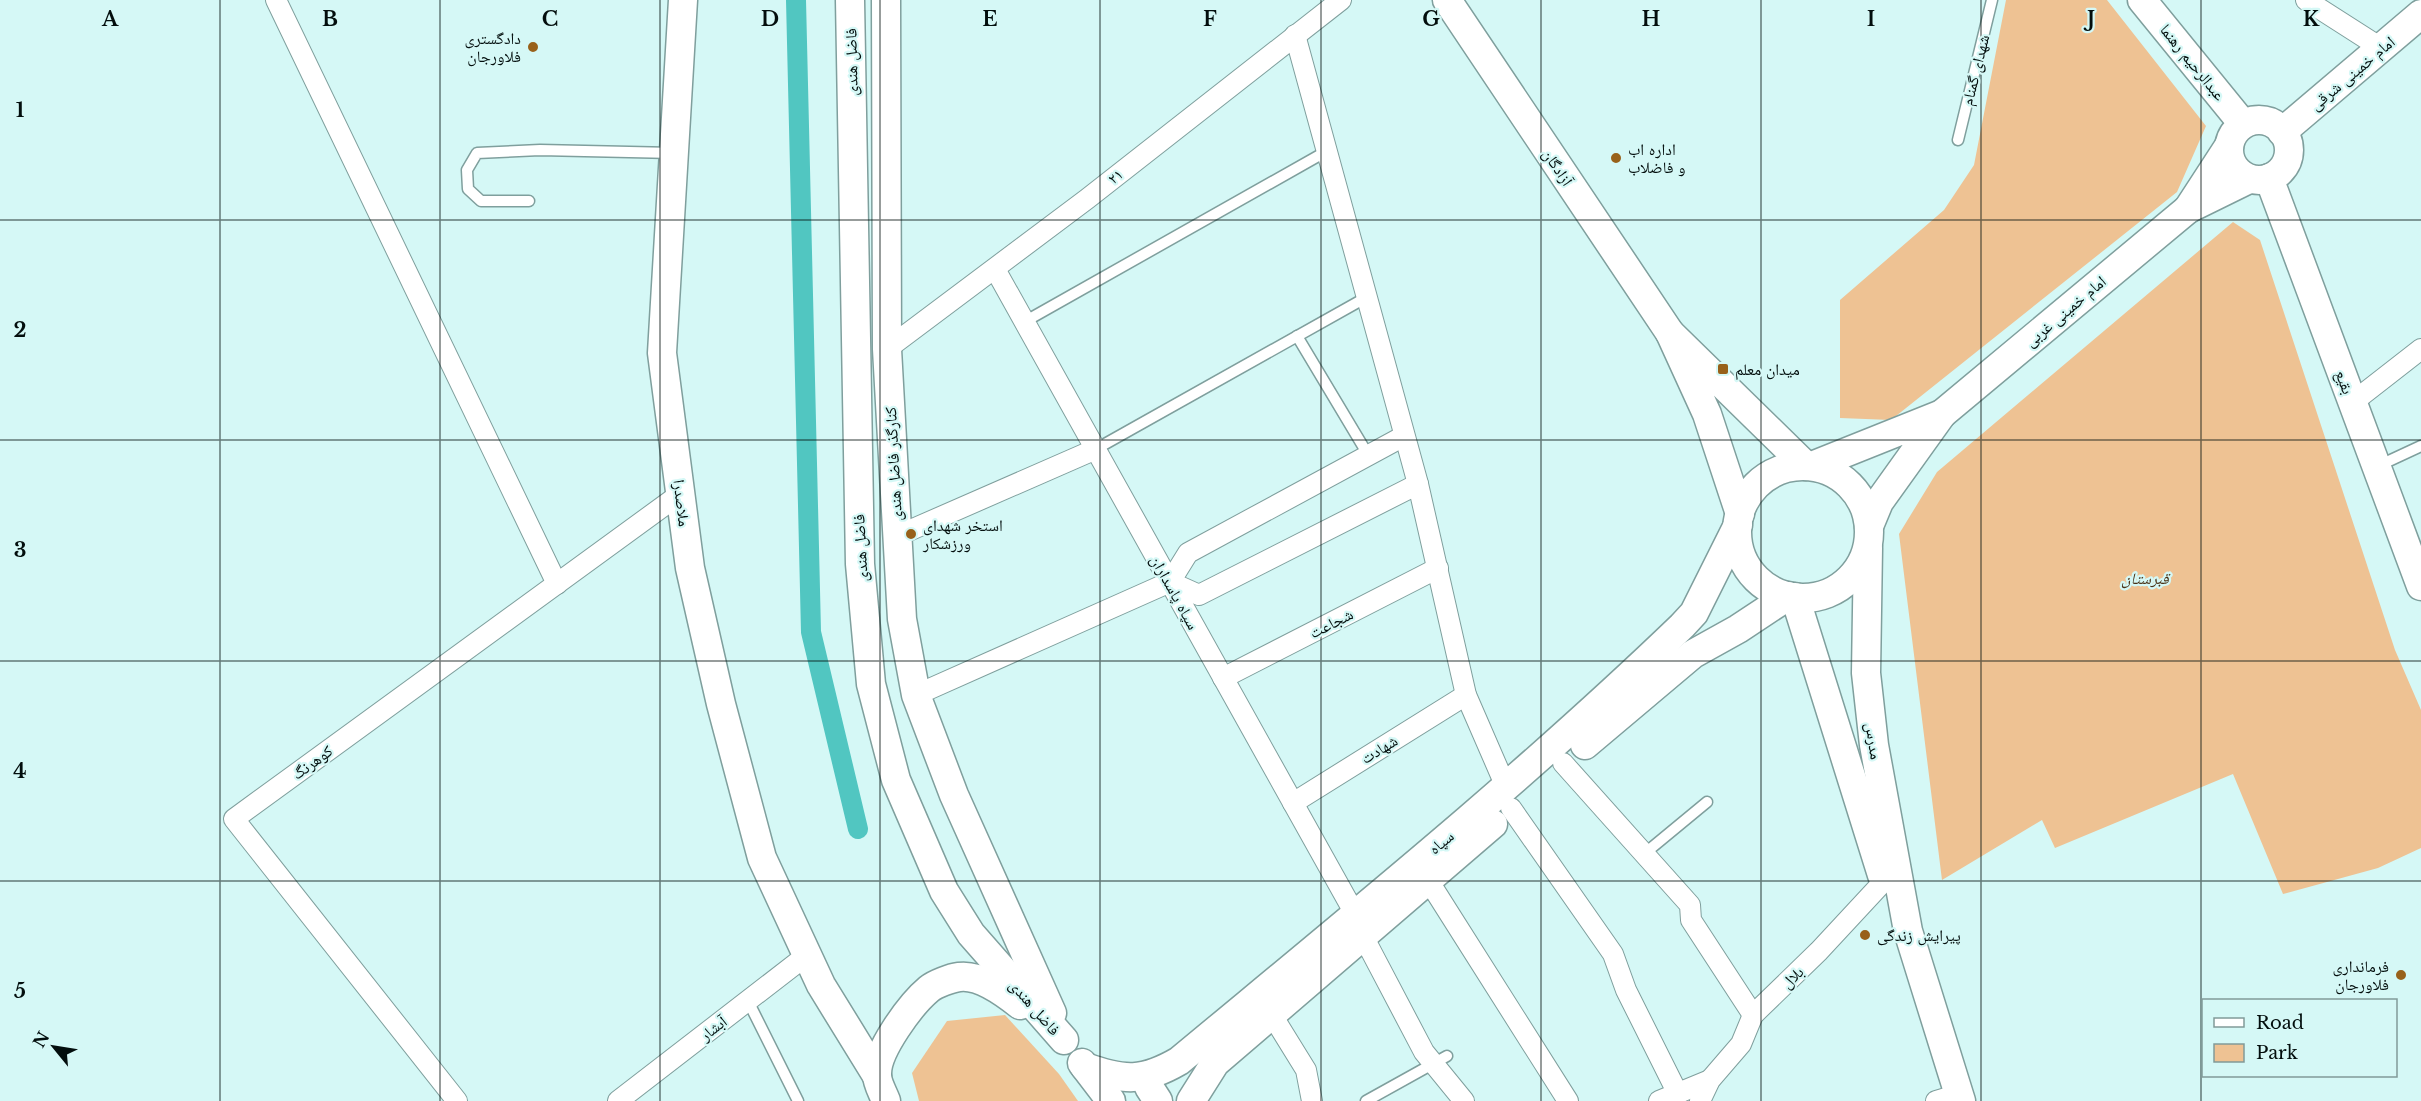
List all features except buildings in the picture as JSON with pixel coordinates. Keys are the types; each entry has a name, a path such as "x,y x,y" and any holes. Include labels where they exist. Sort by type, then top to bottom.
{"main road":[{"name":"ملاصدرا","path":"683,0 662,353 690,568 720,704 762,858 821,986 882,1088"},
{"name":"فاضل هندی","path":"850,0 860,564 872,684 896,780 944,891 971,934 1064,1040"},
{"name":"کنارگذر فاضل هندی","path":"886,0 887,349 902,619 916,695 954,795 1064,1040"},
{"name":"آزادگان","path":"1447,0 1670,333"},
{"name":"عبدالرحیم رهنما","path":"2142,0 2236,135"},
{"name":"امام خمینی شرقی","path":"2283,132 2381,48 2418,22"},
{"path":"2265,120 2283,132 2289,147 2288,157 2278,174 2259,178 2233,166 2236,135 2265,120"},
{"name":"امام خمینی غربی","path":"2188,209 2236,135"},
{"name":"امام خمینی غربی","path":"1869,537 1879,502 1942,414 2188,209 2259,178"},
{"name":"بقیع","path":"2259,178 2352,402 2421,586"},
{"path":"1670,333 1809,466 1842,477 1853,488 1865,506 1869,537 1859,567 1845,583 1827,594 1792,596 1763,584 1751,572 1742,557 1738,540 1739,520 1707,414 1670,333"},
{"name":"امام خمینی غربی","path":"1809,466 1942,414"},
{"path":"1739,520 1752,490 1765,478 1780,470 1809,466"},
{"name":"سپاه","path":"1191,1101 1215,1063 1272,1015 1359,925 1428,880 1694,613 1739,520"},
{"name":"مدرس","path":"1869,537 1866,673 1874,745 1908,931 1952,1099"},
{"name":"سپاه","path":"1085,1067 1153,1088 1179,1060 1359,925 1508,798 1563,763 1694,654 1792,596"},
{"name":"مدرس","path":"1792,596 1884,881 1908,931"},
{"path":"882,1088 888,1043 908,1010 931,987 960,977 996,986 1064,1040 1111,1101"}],"street":[{"path":"276,0 556,584"},
{"name":"۲۱","path":"887,349 995,269 1341,0"},
{"path":"2306,0 2381,48"},
{"path":"1294,35 1418,484 1466,695 1508,798 1613,954 1626,990 1678,1094"},
{"name":"سپاه پاسداران","path":"995,269 1359,925 1464,1101"},
{"path":"2352,402 2421,349"},
{"path":"916,695 1170,582 1188,553 1367,453 1404,436"},
{"path":"897,536 1096,449"},
{"path":"1170,582 1199,595 1418,484"},
{"name":"کوهرنگ","path":"457,1101 234,819 680,494"},
{"name":"شجاعت","path":"1223,678 1438,568"},
{"name":"شهادت","path":"1293,803 1466,695"},
{"path":"1563,763 1690,905 1690,920 1753,1015"},
{"path":"1428,880 1568,1101"},
{"name":"بلال","path":"1700,1101 1710,1080 1742,1044 1753,1015 1819,951 1884,881"},
{"name":"آبشار","path":"618,1101 807,955"},
{"path":"1272,1015 1306,1070 1312,1101"},
{"name":"بلال","path":"1659,1101 1710,1080"}],"lane":[{"name":"شهدای گمنام","path":"1958,140 1992,0"},
{"path":"529,201 481,201 468,189 467,170 477,153 540,150 674,153"},
{"path":"1024,322 1327,151"},
{"path":"1096,449 1367,297"},
{"path":"1297,336 1367,453"},
{"path":"2377,467 2421,446"},
{"path":"1644,854 1707,802"},
{"path":"748,1001 798,1101"},
{"path":"1371,1100 1440,1061"}],"green space":[{"path":"2006,0 2107,0 2206,126 2177,192 1891,420 1840,418 1840,300 1944,210 1974,165"},
{"name":"قبرستان","path":"2233,222 2260,240 2395,650 2421,710 2421,848 2378,868 2283,894 2233,774 2055,848 2042,820 1942,880 1899,534 1937,472"},
{"path":"1005,1015 1059,1074 1078,1101 919,1101 912,1073 947,1021"}],"waterway":[{"path":"796,0 811,632 858,829"}],"place":[{"name":"دادگستری فلاورجان","path":"533,47"},
{"name":"اداره اب و فاضلاب","path":"1616,158"},
{"name":"میدان معلم","path":"1723,369"},
{"name":"استخر شهدای ورزشکار","path":"911,534"},
{"name":"پیرایش زندگی","path":"1865,935"},
{"name":"فرمانداری فلاورجان","path":"2401,975"}]}
